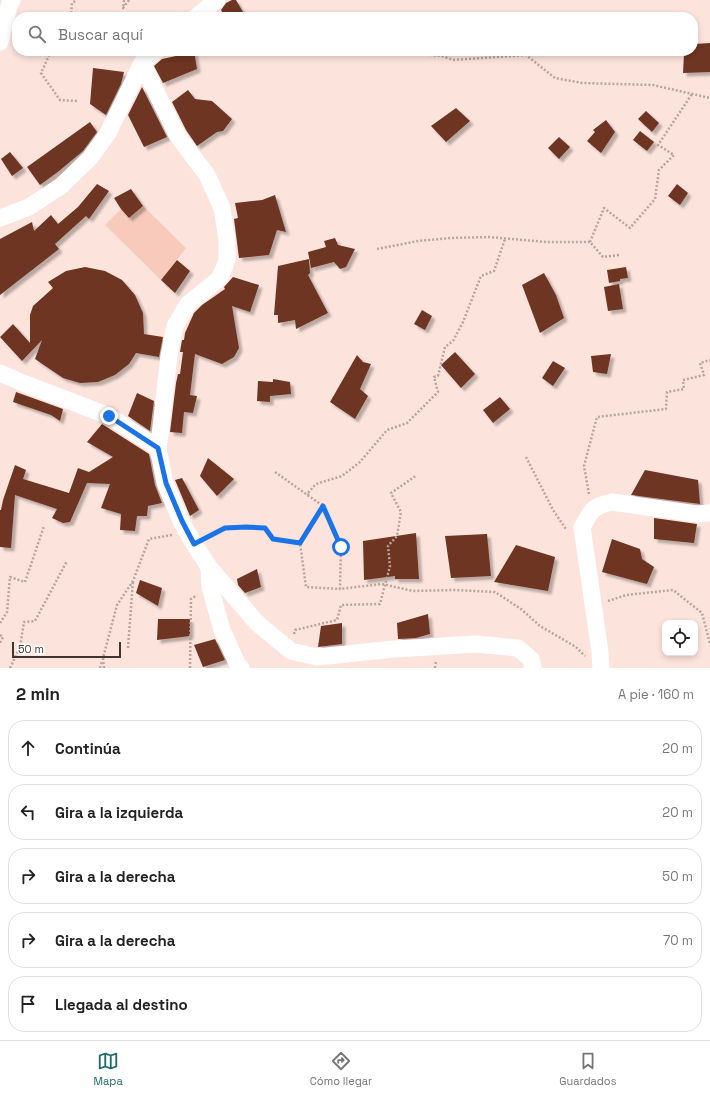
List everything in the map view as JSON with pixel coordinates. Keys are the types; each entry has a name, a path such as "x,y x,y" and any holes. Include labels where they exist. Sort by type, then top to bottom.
{"street":[{"path":"0,42 9,6 12,0"},
{"path":"202,12 216,0"},
{"path":"0,218 29,207 61,186 90,158 108,133 142,63 150,56"},
{"path":"142,63 177,135 207,175 222,208 227,260 220,278 188,304 175,326 169,354 158,448 166,483 182,521 209,566 257,623 291,651 317,657 394,648 476,644 518,648 531,659 533,668"},
{"path":"0,373 109,416 158,448"},
{"path":"601,668 599,644 582,527 592,509 612,502 697,514 710,513"},
{"path":"209,566 210,587 222,630 238,665 241,668"}],"path":[{"path":"72,12 72,3 77,0"},
{"path":"124,0 123,8 129,0"},
{"path":"49,56 41,73 60,100 77,101"},
{"path":"442,56 453,60 526,56 555,78 582,83 653,85 710,98"},
{"path":"590,242 604,208 630,228 655,199 659,170 674,155 658,145 692,94"},
{"path":"377,249 418,241 489,237 546,242 590,242 603,257 619,255"},
{"path":"310,497 307,494 316,484 342,476 360,462 386,430 407,423 438,392 434,377 438,376 445,347 453,341 463,322 481,276 494,271 505,239"},
{"path":"592,509 584,466 596,417 666,409 667,392 684,389 683,380 704,374 700,363 710,360"},
{"path":"526,457 553,510 567,529"},
{"path":"275,472 323,506 341,547 340,588"},
{"path":"289,649 296,630 337,620 341,605 380,604 390,566 388,546 396,536 401,512 391,493 417,475"},
{"path":"323,506 300,543 306,587 340,588 382,584 413,591 454,590 495,592 521,609 540,626 576,647 586,658"},
{"path":"0,623 6,612 10,577 25,582 44,526"},
{"path":"100,668 118,605 133,581 149,539 191,538 225,528 246,527 265,528 273,539 300,543"},
{"path":"10,668 20,647 24,622 35,621 67,561"},
{"path":"128,648 133,581"},
{"path":"190,668 190,599 210,587"},
{"path":"607,601 626,594 673,590 702,613 710,644"},
{"path":"0,635 3,637 0,642"},
{"path":"103,658 104,668"}],"shaded area":[{"path":"143,206 186,248 161,280 105,225 121,209 129,218"}],"building":[{"path":"236,0 243,12 222,12 221,10 226,3"},
{"path":"710,43 710,72 683,73 684,56 698,56 698,44"},
{"path":"176,56 195,56 197,69 163,83 154,66 162,59"},
{"path":"93,68 124,72 121,84 106,115 90,104"},
{"path":"142,87 167,137 144,147 128,115"},
{"path":"188,90 195,99 212,101 232,119 223,131 217,132 197,146 186,130 172,102"},
{"path":"456,108 470,121 446,142 431,126"},
{"path":"646,111 659,123 652,132 638,119"},
{"path":"606,120 615,132 601,153 587,141 595,132 593,130"},
{"path":"90,122 97,132 83,151 40,185 27,167"},
{"path":"640,131 654,142 647,151 633,140"},
{"path":"559,137 570,147 559,159 548,148"},
{"path":"10,152 23,168 12,176 1,159"},
{"path":"97,184 109,191 89,219 86,216 55,244 59,249 0,295 0,239 32,222 34,231 51,215 58,224 78,207"},
{"path":"677,184 688,193 680,205 668,196"},
{"path":"131,189 143,206 129,218 114,198"},
{"path":"275,195 286,232 277,230 269,255 239,258 234,219 238,218 235,203 262,200"},
{"path":"335,238 338,245 355,249 346,267 340,269 334,262 311,268 308,252 326,247 324,241"},
{"path":"309,259 310,273 308,275 328,313 296,329 295,320 278,323 278,315 274,315 278,266"},
{"path":"177,260 190,271 175,293 161,280"},
{"path":"85,267 105,271 122,280 135,295 143,313 144,334 163,337 159,357 136,353 129,364 115,375 98,382 80,383 63,378 35,359 42,340 22,361 0,337 13,324 30,343 30,315 33,306 53,288 48,282 66,271"},
{"path":"626,267 628,278 609,283 607,270"},
{"path":"544,273 556,295 564,318 540,333 522,285"},
{"path":"233,277 259,285 250,312 232,306 239,348 234,357 222,364 195,354 190,395 197,396 193,413 184,412 182,433 170,432 176,383 178,374 180,374 183,352 180,352 182,340 184,340 185,333 194,313 202,305 225,289 224,287"},
{"path":"619,284 623,309 608,311 604,287"},
{"path":"422,310 432,316 425,330 414,324"},
{"path":"455,352 475,374 461,388 441,365"},
{"path":"611,354 607,374 593,372 591,356"},
{"path":"357,355 363,362 371,364 360,389 368,396 355,419 330,402"},
{"path":"553,361 565,368 553,386 542,378"},
{"path":"273,379 290,382 291,394 270,396 270,402 257,401 258,381 273,382"},
{"path":"16,392 63,409 60,421 51,415 13,402"},
{"path":"137,393 154,401 150,431 128,416"},
{"path":"500,397 510,409 493,423 483,410"},
{"path":"102,424 149,454 155,485 162,503 148,506 147,516 137,516 135,531 120,530 121,514 101,508 110,484 87,483 70,522 63,523 52,518 57,509 15,495 11,548 0,547 0,510 15,465 26,470 23,479 69,493 78,468 89,472 113,457 87,442"},
{"path":"208,458 234,479 217,496 200,476"},
{"path":"645,470 698,480 700,504 631,495"},
{"path":"182,478 199,510 190,516 175,480"},
{"path":"654,518 697,524 694,543 654,539"},
{"path":"416,533 419,579 395,579 395,576 364,580 363,541"},
{"path":"487,534 491,576 451,578 445,536"},
{"path":"612,539 640,549 642,559 654,567 647,584 602,572"},
{"path":"516,545 555,557 548,591 494,582"},
{"path":"257,569 261,587 245,593 238,585 237,579"},
{"path":"140,580 162,588 158,606 136,593"},
{"path":"428,614 430,634 416,638 398,639 397,623"},
{"path":"158,619 190,619 190,636 157,640"},
{"path":"342,623 342,644 318,647 321,626"},
{"path":"215,639 225,660 203,667 194,645"}],"route":[{"path":"109,416 158,448 166,483 182,521 194,544 225,528 246,527 265,528 273,539 300,543 323,506 341,547"}]}
